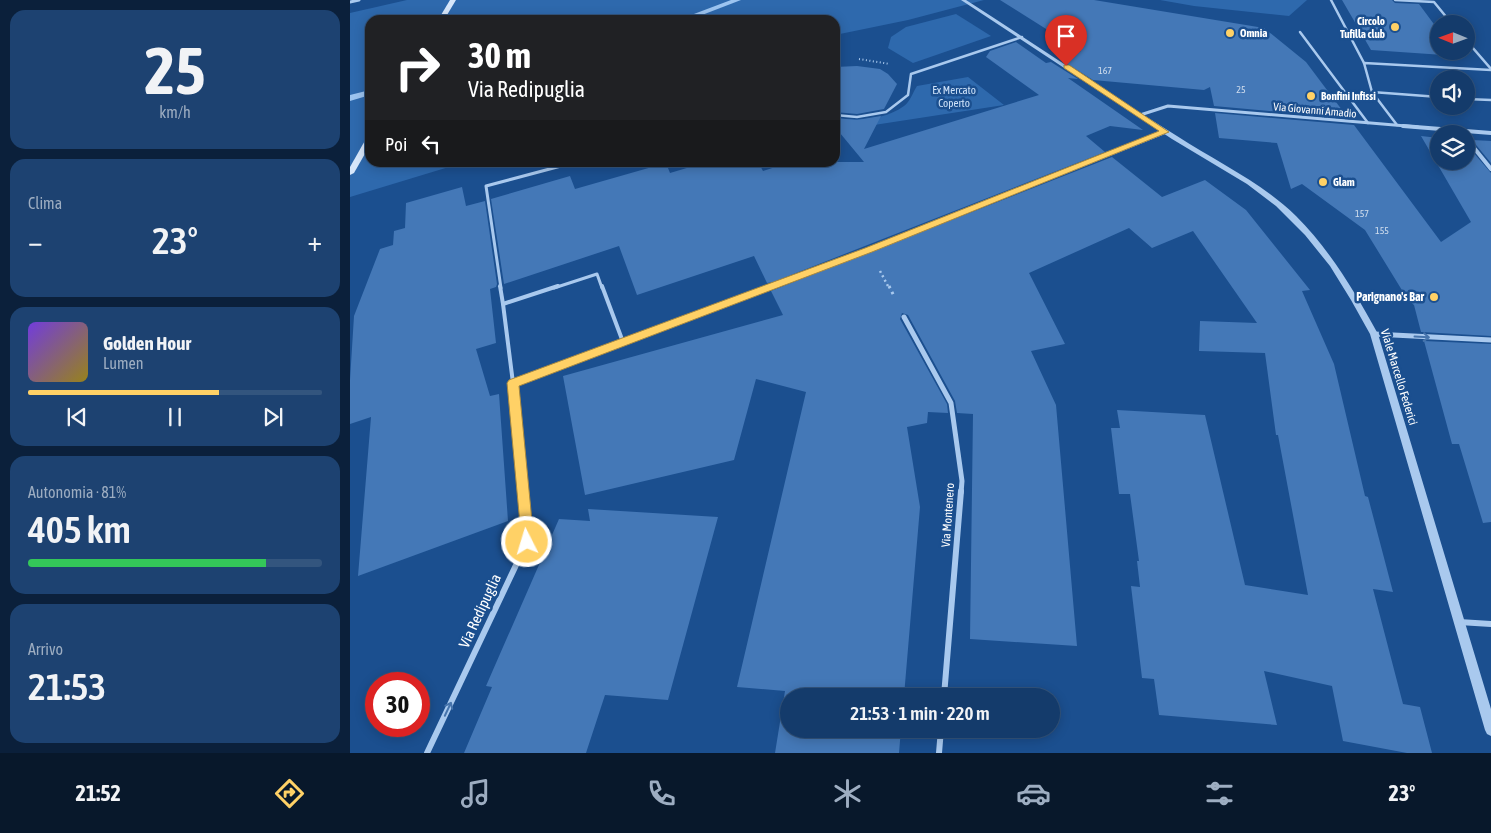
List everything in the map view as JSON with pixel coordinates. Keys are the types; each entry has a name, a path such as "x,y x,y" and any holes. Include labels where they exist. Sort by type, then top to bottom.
{"main road":[{"path":"444,15 453,0"},
{"path":"350,173 365,148"}],"street":[{"path":"350,2 359,0"},
{"name":"Viale Marcello Federici","path":"963,0 1165,132 1233,172 1278,204 1317,244 1348,285 1374,334 1491,730"},
{"name":"Via Giovanni Amadio","path":"1140,115 1168,106 1430,128"},
{"path":"513,383 869,250 1165,132"},
{"name":"Via Giovanni Amadio","path":"1475,132 1491,133"},
{"path":"1475,150 1491,170"},
{"name":"Via Montenero","path":"904,317 951,403 962,480 945,688"},
{"path":"1374,334 1491,340"},
{"name":"Via Redipuglia","path":"428,753 527,542 513,383"},
{"path":"1459,622 1491,624"},
{"path":"939,753 940,738"}],"lane":[{"path":"1330,0 1364,63 1372,92 1398,125"},
{"path":"1395,0 1434,2 1445,15"},
{"path":"1300,32 1368,123"},
{"path":"840,116 857,118 886,112 908,96 911,74 1022,37"},
{"path":"1475,50 1491,69"},
{"path":"1364,63 1491,69"},
{"path":"1372,92 1430,96"},
{"path":"1475,99 1491,100"},
{"name":"Via Redipuglia","path":"513,383 486,186 557,167"},
{"path":"503,304 597,274 623,342"}],"path":[{"path":"840,60 867,59 892,64"},
{"path":"869,250 904,317"}],"green space":[{"path":"407,0 984,0 908,20 840,34 840,15 365,15 365,167 449,167 350,197 350,13"},
{"path":"1160,0 1307,0 1289,16 1194,6"},
{"path":"956,14 991,36 913,63 888,48 891,37 906,27"},
{"name":"Ex Mercato Coperto","path":"968,77 1004,105 840,130 840,118 880,117 896,111 906,104 917,86"}],"building":[{"path":"1000,0 1094,0 1264,28 1306,62 1348,118 1214,106 1210,87 1204,90 1093,80 1060,59 1081,51"},
{"path":"1342,0 1392,0 1395,3 1419,4 1430,19 1430,54 1371,50"},
{"path":"1016,42 1046,63 1051,62 1078,79 1068,78 1143,130 1110,126 1086,136 1105,152 773,282 767,283 754,256 637,295 619,246 504,284 491,199 570,176 575,189 652,167 668,167 670,173 690,167 761,167 763,171 775,167 840,167 840,162 864,162 840,133 840,118 857,120 881,116 864,149 1039,95 986,57 990,51"},
{"path":"857,66 880,69 888,74 897,84 884,109 857,114 840,112 840,67"},
{"path":"1215,113 1354,125 1441,242 1471,222 1441,170 1475,170 1475,154 1491,173 1491,336 1421,332 1414,305 1408,300 1365,230 1302,184 1291,189 1277,143 1219,138"},
{"path":"1421,136 1430,137 1430,151"},
{"path":"1475,140 1491,141 1491,163 1475,144"},
{"path":"1112,157 1162,197 1205,180 1246,210 1310,290 1302,291 1334,364 1365,496 1368,497 1393,592 1373,589 1403,704 1420,707 1432,753 1407,753 1343,741 1332,686 1264,671 1277,725 1159,715 1154,679 1142,678 1131,586 1140,587 1137,561 1139,561 1130,494 1119,494 1111,428 1120,428 1117,410 1205,415 1245,585 1308,595 1278,435 1276,435 1265,353 1199,351 1200,321 1257,323 1193,231 1152,248 1129,228 1029,273 1065,344 1031,351 1056,405 1077,646 970,639 973,414 957,413 955,401 908,315 902,313 900,319 947,404 948,413 928,412 927,423 907,427 920,507 905,688 780,688 780,691 737,687 806,392 756,379 734,460 585,495 563,376 783,315 771,291"},
{"path":"462,187 466,206 485,201 497,284 496,287 490,289 496,343 476,349 490,396 499,394 508,521 358,576 371,417 350,424 350,380 354,316 380,249 393,245 394,231 405,228 406,203"},
{"path":"1424,341 1491,344 1491,522 1483,523 1459,444 1452,444"},
{"path":"588,509 718,517 668,700 605,695 586,753 464,753 492,687 486,686 559,519 590,521"},
{"path":"780,722 780,738 900,738 899,753 775,753"}],"waterway":[{"path":"696,15 738,0"},
{"path":"350,98 365,94"}],"place":[{"name":"Circolo Tufilla club","path":"1395,27"},
{"name":"Omnia","path":"1230,33"},
{"name":"Bonfini Infissi","path":"1311,96"},
{"name":"Glam","path":"1323,182"},
{"name":"Parignano's Bar","path":"1434,297"}],"route":[{"path":"527,542 513,383 869,250 1165,132 1066,66"}]}
